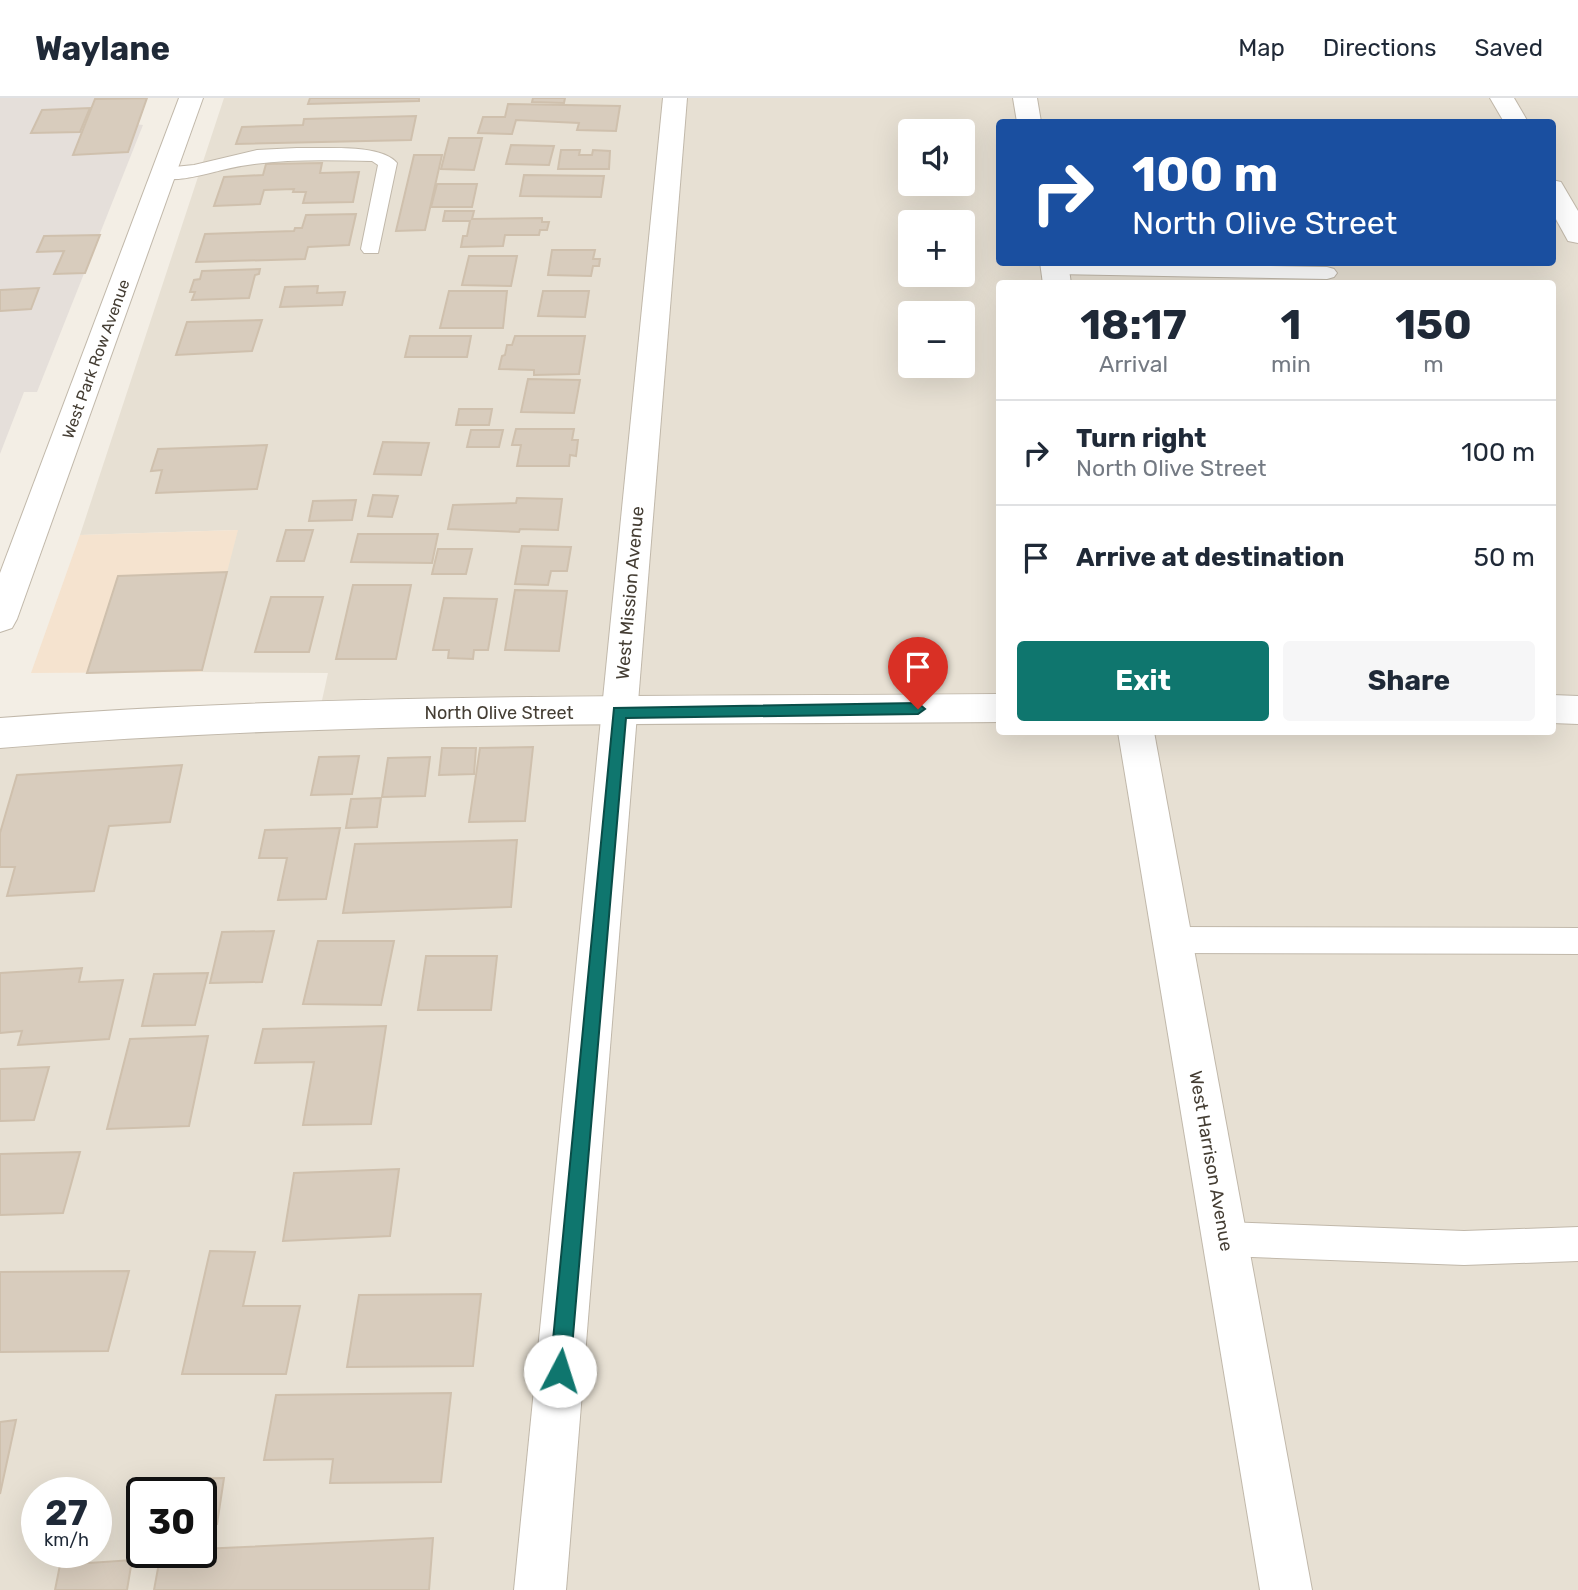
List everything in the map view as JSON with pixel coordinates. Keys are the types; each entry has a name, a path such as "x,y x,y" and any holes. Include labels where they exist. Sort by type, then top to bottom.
{"street":[{"name":"West Park Row Avenue","path":"0,619 191,98"},
{"name":"West Mission Avenue","path":"540,1590 675,98"},
{"path":"1024,98 1028,119"},
{"path":"1502,98 1514,119"},
{"path":"1556,195 1578,235"},
{"name":"North Olive Street","path":"0,733 134,722 319,714 996,708"},
{"path":"1556,709 1578,710"},
{"name":"West Harrison Avenue","path":"1137,735 1286,1590"}],"lane":[{"path":"164,174 194,171 257,156 376,156 388,163 371,249"},
{"path":"1055,271 1327,274"},
{"path":"1172,940 1578,940"},
{"path":"1225,1239 1464,1248 1578,1244"}],"shaded area":[{"path":"0,98 144,98 135,124 143,125 37,392 24,392 0,454"},
{"path":"224,98 1578,98 1578,1590 0,1590 0,733 319,714 328,673 201,672 237,530 80,535"},
{"path":"238,530 201,672 31,673 80,535"}],"building":[{"path":"147,98 128,152 73,155 95,99"},
{"path":"310,98 419,98 419,101 308,104"},
{"path":"533,98 565,98 564,103 532,102"},
{"path":"508,104 620,106 616,131 577,130 579,123 516,120 512,134 478,133 483,117 505,117"},
{"path":"90,108 80,132 31,133 42,110"},
{"path":"416,116 411,140 236,144 242,127 303,125 304,119"},
{"path":"449,138 482,138 474,170 441,169"},
{"path":"511,145 554,146 549,165 506,164"},
{"path":"561,150 580,150 579,155 592,155 593,150 610,151 609,169 558,169"},
{"path":"414,155 442,155 425,230 396,231"},
{"path":"322,163 320,173 359,172 353,202 303,203 306,192 293,192 294,189 264,190 260,204 214,206 224,177 263,175 266,164"},
{"path":"524,175 604,176 601,197 520,196"},
{"path":"437,184 477,184 472,207 431,207"},
{"path":"445,211 474,211 472,219 542,218 542,222 549,222 547,230 540,230 539,235 505,235 503,246 461,247 470,221 443,221"},
{"path":"356,214 349,245 308,247 305,259 196,262 205,234 294,231 295,228 302,228 306,215"},
{"path":"100,235 85,273 54,274 64,251 37,252 44,236"},
{"path":"552,250 595,250 593,259 600,259 599,266 593,266 591,276 548,275"},
{"path":"469,256 517,256 511,286 462,285"},
{"path":"260,269 259,274 255,275 249,298 192,300 195,292 190,292 194,280 200,279 202,271"},
{"path":"318,286 317,293 345,292 342,305 280,307 285,287"},
{"path":"39,288 31,309 0,311 0,290"},
{"path":"449,291 507,291 503,328 440,328"},
{"path":"543,291 589,291 585,317 538,316"},
{"path":"262,320 252,351 176,355 187,322"},
{"path":"410,336 471,336 467,357 405,357"},
{"path":"515,336 585,336 579,374 534,375 534,370 499,369 507,345 512,345"},
{"path":"528,379 580,380 574,413 521,412"},
{"path":"459,409 492,409 489,425 456,425"},
{"path":"516,429 574,429 572,440 578,440 576,456 570,455 569,466 517,466 521,445 512,445"},
{"path":"471,430 503,430 499,447 467,447"},
{"path":"383,442 429,443 421,475 374,474"},
{"path":"267,445 257,489 156,493 162,470 151,471 158,449"},
{"path":"373,495 398,496 392,517 368,516"},
{"path":"517,498 562,499 558,530 520,529 519,532 448,529 453,505 516,503"},
{"path":"356,500 352,520 309,521 313,501"},
{"path":"286,530 313,530 304,561 277,561"},
{"path":"358,534 438,534 432,563 351,562"},
{"path":"522,546 571,547 567,571 551,571 548,585 515,584"},
{"path":"438,549 472,549 466,574 432,574"},
{"path":"227,572 202,670 87,673 118,576"},
{"path":"353,585 411,585 396,659 336,659"},
{"path":"515,590 567,591 559,651 505,650"},
{"path":"271,597 323,597 309,652 255,652"},
{"path":"444,598 497,599 488,650 474,650 473,659 448,658 449,650 433,650"},
{"path":"533,747 525,821 469,822 480,748"},
{"path":"442,748 476,748 474,774 439,775"},
{"path":"359,756 352,794 311,795 319,757"},
{"path":"430,757 425,796 382,797 388,758"},
{"path":"182,765 170,822 109,826 94,891 7,896 15,867 0,867 0,833 17,775"},
{"path":"381,798 377,827 346,828 351,799"},
{"path":"340,828 326,899 278,900 287,858 259,858 265,830"},
{"path":"517,840 511,907 343,913 355,844"},
{"path":"274,931 262,982 210,983 222,932"},
{"path":"318,941 394,941 381,1005 303,1004"},
{"path":"426,956 497,956 491,1010 418,1010"},
{"path":"82,968 79,982 123,980 109,1039 18,1045 22,1031 0,1033 0,973"},
{"path":"208,973 195,1025 142,1026 154,974"},
{"path":"386,1026 371,1124 303,1125 314,1062 255,1063 263,1029"},
{"path":"208,1036 189,1126 107,1129 130,1039"},
{"path":"49,1067 34,1120 0,1121 0,1069"},
{"path":"80,1152 63,1213 0,1215 0,1154"},
{"path":"399,1169 390,1236 283,1241 294,1173"},
{"path":"210,1251 255,1252 243,1306 300,1306 286,1374 182,1374"},
{"path":"129,1271 108,1351 0,1352 0,1272"},
{"path":"481,1294 473,1366 347,1367 359,1295"},
{"path":"451,1393 441,1482 330,1483 333,1459 264,1460 276,1395"},
{"path":"16,1420 0,1494 0,1422"},
{"path":"217,1478 224,1478 217,1524"},
{"path":"433,1538 429,1590 154,1590 158,1568 217,1568 217,1548"},
{"path":"126,1560 126,1568 131,1568 127,1590 55,1590 59,1568 112,1568 112,1561"}],"route":[{"path":"560,1371 620,713 918,709"}]}
